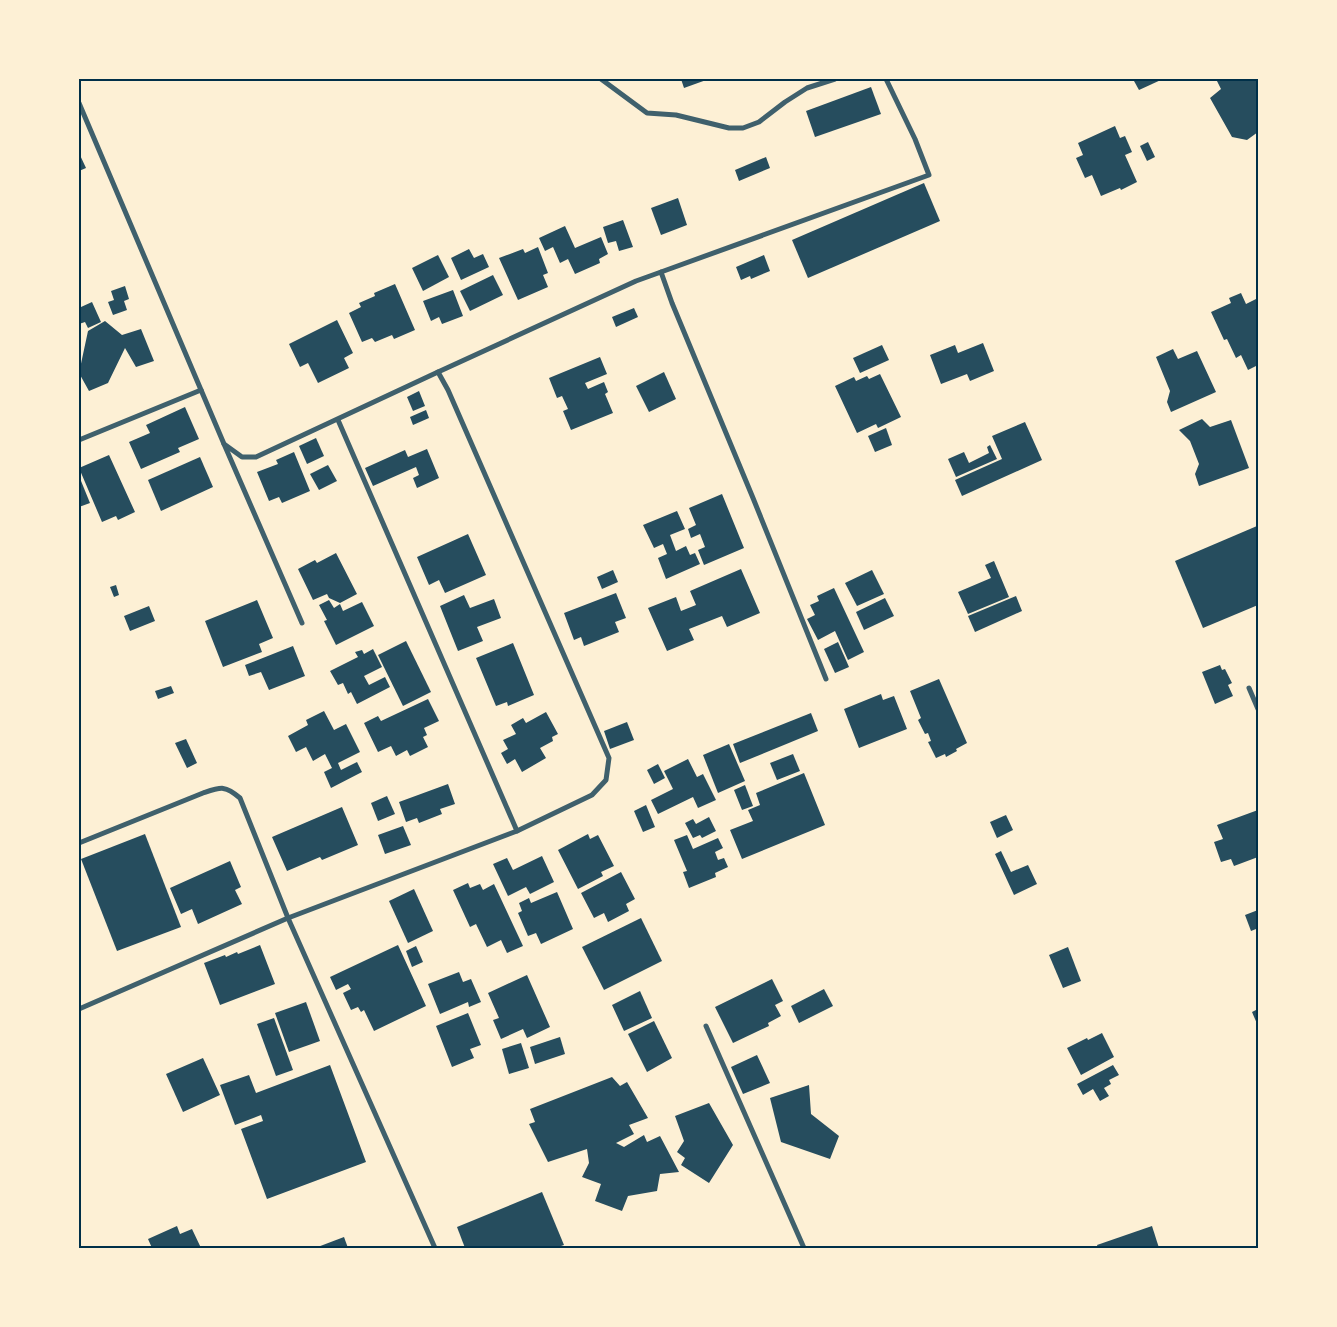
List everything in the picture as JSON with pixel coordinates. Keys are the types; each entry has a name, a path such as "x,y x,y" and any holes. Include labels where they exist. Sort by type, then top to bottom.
{"street":[{"path":"601,79 647,114 676,115 729,128 743,128 759,122 807,88 835,79"},
{"path":"224,444 242,456 256,457 636,281 929,175 915,139 886,79"},
{"path":"79,103 302,623"},
{"path":"661,272 826,678"},
{"path":"79,1009 288,918 517,831 592,795 606,780 609,758 448,390 438,372"},
{"path":"79,440 202,390"},
{"path":"338,420 517,831"},
{"path":"1249,688 1258,709"},
{"path":"79,843 203,792 229,788 240,798 288,918 435,1248"},
{"path":"706,1026 804,1248"}],"building":[{"path":"681,79 709,79 684,88"},
{"path":"1140,79 1163,79 1139,90 1134,81"},
{"path":"1216,79 1258,79 1258,132 1247,140 1232,137 1210,98 1221,89"},
{"path":"871,87 881,114 815,137 806,111"},
{"path":"1115,126 1120,138 1125,136 1132,152 1125,155 1137,182 1121,190 1120,188 1101,196 1092,175 1085,178 1076,158 1083,155 1078,143"},
{"path":"1148,142 1155,157 1147,161 1140,146"},
{"path":"79,153 86,168 79,171"},
{"path":"766,157 770,168 739,181 735,170"},
{"path":"924,183 940,221 808,278 792,240"},
{"path":"678,198 687,225 661,235 651,208"},
{"path":"623,220 633,247 619,251 616,241 608,243 603,227"},
{"path":"565,226 575,248 601,237 608,254 599,259 600,263 575,274 568,259 560,263 553,247 545,251 539,238"},
{"path":"538,247 548,273 543,275 548,287 518,300 499,258 523,249 525,253"},
{"path":"469,249 474,258 483,254 489,267 461,280 451,258"},
{"path":"438,255 449,277 423,291 412,268"},
{"path":"764,255 770,271 751,279 750,276 741,280 736,267"},
{"path":"493,275 503,295 470,311 460,291"},
{"path":"395,284 415,330 394,339 392,335 375,342 372,338 362,342 349,313 361,307 359,303 375,296 374,293"},
{"path":"125,286 129,299 124,301 127,310 113,315 108,302 114,300 111,291"},
{"path":"453,290 463,316 442,324 439,317 431,321 423,301"},
{"path":"1241,293 1246,304 1258,298 1258,365 1248,370 1241,355 1236,358 1227,339 1224,340 1211,312 1231,303 1229,298"},
{"path":"92,302 101,322 88,328 85,322 79,324 79,303 81,307"},
{"path":"634,308 638,317 616,327 612,317"},
{"path":"337,320 353,353 344,358 349,368 318,383 308,363 300,367 289,344"},
{"path":"105,321 122,335 141,329 154,361 136,367 125,348 108,383 89,391 79,373 88,331"},
{"path":"983,343 994,371 970,381 967,374 941,384 930,355 955,345 958,353"},
{"path":"882,345 889,360 860,373 853,358"},
{"path":"1173,349 1178,359 1197,351 1216,392 1171,412 1167,402 1170,391 1156,357"},
{"path":"600,357 607,374 585,383 588,389 604,382 608,392 605,394 613,413 571,430 563,411 568,409 562,396 557,398 549,378"},
{"path":"664,372 676,399 649,412 636,386"},
{"path":"880,374 901,417 878,428 876,424 857,433 835,386 854,377 856,381 867,376 869,379"},
{"path":"419,391 425,406 413,411 407,397"},
{"path":"185,407 199,439 178,448 180,452 141,469 129,442 150,433 146,425"},
{"path":"426,410 429,418 413,425 410,417"},
{"path":"1202,419 1210,427 1231,420 1249,468 1199,486 1195,474 1199,464 1190,441 1179,430"},
{"path":"1025,422 1042,460 962,496 955,480 1002,459 992,436"},
{"path":"886,428 892,445 875,452 868,436"},
{"path":"316,438 324,456 307,464 299,446"},
{"path":"990,445 997,459 956,477 948,459 964,452 969,463 989,453 987,447"},
{"path":"427,449 439,478 417,488 413,478 419,475 416,467 373,486 365,468 405,450 408,457"},
{"path":"294,452 310,491 282,503 279,497 269,501 257,472 278,464 276,460"},
{"path":"109,455 135,512 118,520 116,516 102,522 79,468"},
{"path":"200,457 213,487 161,511 148,480"},
{"path":"328,465 337,481 319,490 310,474"},
{"path":"79,476 90,503 79,507"},
{"path":"722,494 744,548 704,565 698,550 705,547 700,534 691,538 688,529 696,525 689,508"},
{"path":"677,511 685,529 670,535 676,551 686,546 690,555 695,553 700,564 666,579 658,558 667,554 663,544 654,548 643,525"},
{"path":"1257,526 1258,605 1203,628 1175,561"},
{"path":"468,534 486,575 445,593 439,580 429,585 417,557"},
{"path":"336,553 357,594 340,603 329,598 327,594 313,600 298,569 315,560 317,563"},
{"path":"994,561 1009,597 968,614 958,592 991,578 985,565"},
{"path":"741,569 760,613 727,627 722,616 689,629 694,640 667,651 648,608 676,597 681,611 696,605 690,591"},
{"path":"613,570 618,582 602,589 597,577"},
{"path":"872,570 884,594 857,606 845,583"},
{"path":"116,585 119,595 114,597 110,587"},
{"path":"834,588 864,652 848,660 835,631 818,640 807,619 815,615 810,605 819,601 817,596"},
{"path":"616,593 626,618 615,622 619,632 584,646 581,637 574,640 564,613"},
{"path":"464,595 470,608 494,599 501,618 477,627 483,641 458,651 440,606"},
{"path":"1016,596 1022,611 975,632 968,616"},
{"path":"885,598 894,616 864,630 856,612"},
{"path":"257,600 273,638 259,644 262,652 223,667 205,621"},
{"path":"329,600 334,608 340,604 343,611 362,602 374,626 336,645 324,621 327,620 319,605"},
{"path":"149,606 155,621 130,631 124,616"},
{"path":"406,641 431,692 403,706 378,655"},
{"path":"838,642 849,667 835,673 824,649"},
{"path":"513,643 534,695 508,706 507,702 496,706 476,658"},
{"path":"293,646 305,676 269,690 261,672 249,676 245,665"},
{"path":"373,649 382,667 364,676 369,685 385,677 390,687 357,704 351,692 348,694 343,683 338,685 330,671 358,657 355,652 362,650 364,654"},
{"path":"1220,665 1222,670 1225,669 1232,683 1228,685 1233,696 1215,704 1202,672"},
{"path":"939,679 967,743 946,757 945,754 936,758 928,742 931,741 928,733 925,734 918,720 921,718 910,691"},
{"path":"171,686 174,693 158,699 155,691"},
{"path":"881,694 883,700 894,696 907,729 859,748 844,709"},
{"path":"428,699 439,721 424,728 427,735 423,737 428,747 410,756 407,750 396,756 391,746 378,752 364,723 378,716 381,721"},
{"path":"324,711 334,730 346,724 360,752 338,763 341,770 357,762 362,772 331,788 324,772 332,768 325,754 313,761 306,747 296,752 288,736 308,725 306,720"},
{"path":"546,712 558,734 552,737 553,741 540,748 546,758 522,772 515,759 507,764 501,753 508,749 503,740 516,734 511,725 523,718 526,723"},
{"path":"811,713 818,731 740,763 733,744"},
{"path":"627,722 634,740 610,749 604,731"},
{"path":"186,739 197,763 187,768 175,743"},
{"path":"729,744 745,781 718,793 703,755"},
{"path":"793,754 800,771 777,780 770,763"},
{"path":"688,759 697,777 703,774 716,800 698,808 693,797 658,814 651,800 673,789 664,771"},
{"path":"658,764 665,778 654,784 647,770"},
{"path":"804,773 825,825 742,859 730,830 753,821 748,810 760,805 756,793"},
{"path":"448,784 455,804 440,809 442,814 419,823 417,818 406,822 399,802"},
{"path":"745,785 753,806 742,810 734,790"},
{"path":"387,796 395,814 378,821 371,803"},
{"path":"646,805 655,827 643,832 634,811"},
{"path":"342,807 358,845 322,860 320,857 287,871 272,837"},
{"path":"1258,810 1258,857 1234,866 1231,859 1221,862 1214,842 1223,839 1217,825"},
{"path":"1006,815 1013,830 997,838 990,822"},
{"path":"709,817 716,831 702,838 700,835 693,838 685,823 693,819 696,824"},
{"path":"403,826 411,845 385,854 378,835"},
{"path":"145,834 181,927 117,951 81,859"},
{"path":"588,834 590,839 598,835 614,866 601,872 603,876 578,889 558,850"},
{"path":"687,835 693,849 718,838 723,848 715,852 718,860 724,858 728,867 715,873 716,877 689,888 683,872 687,871 674,840"},
{"path":"1001,851 1011,872 1028,865 1037,884 1014,895 995,854"},
{"path":"542,856 554,882 530,894 526,887 508,896 493,864 507,858 513,870"},
{"path":"230,861 241,887 235,890 242,904 198,924 192,909 181,914 170,888"},
{"path":"621,872 635,899 626,904 629,911 608,922 604,913 594,918 581,893"},
{"path":"468,883 470,888 480,884 483,890 494,884 523,946 507,953 501,940 487,947 476,924 470,927 453,890"},
{"path":"414,889 433,931 408,943 389,901"},
{"path":"557,892 573,929 541,944 536,933 528,936 518,913 522,911 519,903 529,898 531,903"},
{"path":"1258,910 1258,935 1256,929 1251,931 1245,915"},
{"path":"641,918 662,961 604,990 582,947"},
{"path":"260,945 275,984 220,1005 204,963 225,955 226,957 237,952 238,954"},
{"path":"398,945 426,1006 374,1031 364,1010 361,1012 358,1007 351,1010 343,993 351,989 348,984 336,990 330,977"},
{"path":"416,946 423,962 412,967 406,951"},
{"path":"1068,947 1081,981 1063,988 1049,955"},
{"path":"459,972 463,982 471,979 481,1002 469,1007 468,1002 440,1014 428,984"},
{"path":"527,975 550,1027 527,1038 523,1029 501,1039 493,1020 499,1018 488,993"},
{"path":"772,979 783,1001 775,1005 781,1016 768,1023 769,1026 733,1043 715,1007"},
{"path":"824,989 833,1006 799,1023 791,1006"},
{"path":"640,991 652,1018 624,1031 612,1005"},
{"path":"306,1002 320,1041 289,1052 275,1013"},
{"path":"1258,1009 1258,1026 1252,1012"},
{"path":"468,1013 481,1045 470,1049 474,1058 452,1067 436,1026"},
{"path":"274,1018 293,1070 276,1076 257,1024"},
{"path":"654,1021 672,1058 647,1072 628,1034"},
{"path":"1102,1033 1114,1057 1081,1075 1067,1048"},
{"path":"560,1037 565,1054 535,1064 530,1047"},
{"path":"521,1043 529,1068 509,1074 502,1049"},
{"path":"757,1055 770,1083 743,1094 731,1067"},
{"path":"203,1058 220,1095 183,1112 166,1074"},
{"path":"330,1065 366,1162 267,1199 241,1129 263,1121 261,1115 235,1125 220,1085 249,1075 256,1093"},
{"path":"1113,1065 1119,1075 1109,1080 1111,1084 1104,1088 1109,1096 1100,1101 1093,1089 1083,1095 1077,1084"},
{"path":"612,1077 620,1086 627,1082 648,1118 629,1125 634,1134 616,1143 624,1147 644,1135 647,1142 660,1136 679,1172 660,1174 657,1191 628,1196 622,1211 595,1201 601,1184 582,1177 589,1163 587,1149 548,1162 529,1124 535,1122 530,1109"},
{"path":"809,1085 811,1114 839,1136 830,1159 781,1142 770,1098"},
{"path":"709,1103 733,1145 709,1183 681,1165 685,1158 677,1152 684,1141 675,1116"},
{"path":"542,1192 564,1245 555,1248 465,1248 457,1227"},
{"path":"177,1226 180,1234 192,1229 201,1248 152,1248 148,1239"},
{"path":"1152,1226 1159,1248 1098,1248 1097,1245"},
{"path":"344,1237 348,1248 315,1248"}]}
